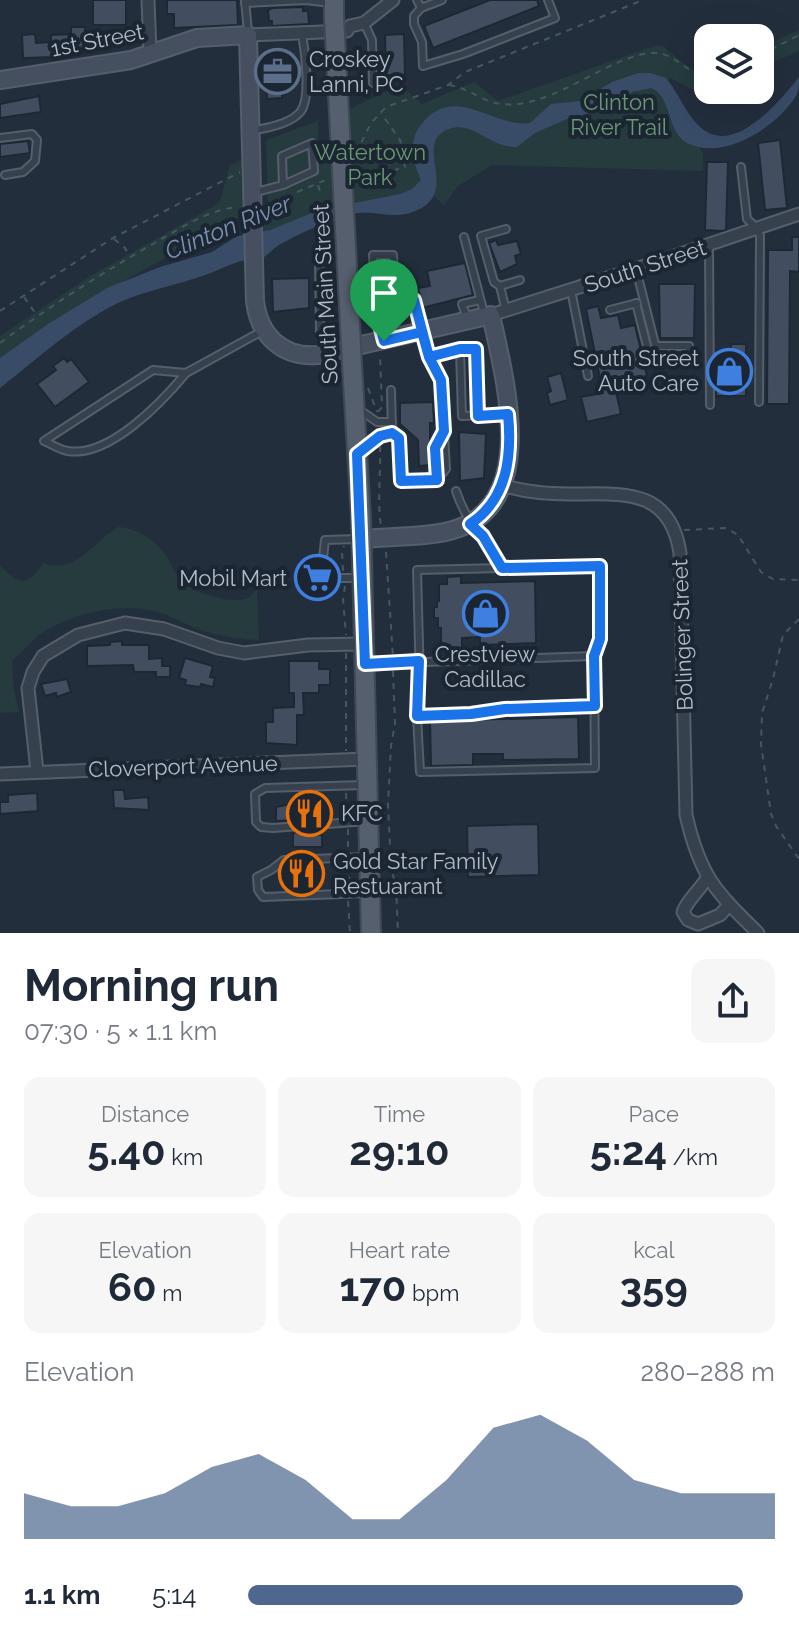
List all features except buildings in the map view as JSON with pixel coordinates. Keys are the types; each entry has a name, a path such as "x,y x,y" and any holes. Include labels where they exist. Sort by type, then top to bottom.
{"main road":[{"name":"South Main Street","path":"334,7 356,448 354,641 365,664 371,933"}],"street":[{"path":"148,0 150,53"},
{"path":"353,543 444,531 470,524 491,506 502,485 509,457 508,414 486,313 382,345 324,354 294,354 272,341 264,330 256,307 248,35 347,31 350,26 364,23 393,0"},
{"name":"1st Street","path":"0,80 110,64 197,38 248,35"},
{"name":"South Street","path":"486,313 571,290 799,215"},
{"name":"Bolinger Street","path":"502,485 517,490 567,494 623,493 640,497 665,514 675,530 680,553 686,815 691,838 707,878 758,933"},
{"path":"37,771 28,688 43,656 78,635 125,623 164,629 218,648 244,653 354,641"},
{"name":"Cloverport Avenue","path":"0,774 366,759"},
{"path":"707,878 697,894 686,903 683,912 688,920 698,924 710,920 729,905"}],"lane":[{"path":"248,35 245,2 306,0 334,7"},
{"path":"417,0 421,8"},
{"path":"442,0 421,8 414,16 422,42 423,66 555,18 548,0"},
{"path":"364,23 372,40 373,83"},
{"path":"250,131 272,127 302,109 306,101 302,34"},
{"path":"0,138 32,134 37,140 35,161 23,172 5,175"},
{"path":"255,200 314,171 312,143 282,156 283,185"},
{"path":"741,167 747,219 757,228 760,236 759,402"},
{"path":"500,286 494,282 481,236 506,229"},
{"path":"464,237 486,313"},
{"path":"709,245 710,405"},
{"path":"382,345 375,305 373,255 393,255 396,305"},
{"path":"319,260 320,332 324,354"},
{"path":"636,269 659,360"},
{"path":"486,313 500,286 520,280"},
{"path":"571,290 588,376"},
{"path":"356,448 392,433 399,438 401,481 437,480 446,469 441,380 429,357 414,300 396,305 375,305"},
{"path":"610,310 645,301"},
{"path":"636,303 651,362 690,361 689,346 657,346"},
{"path":"642,325 651,323"},
{"path":"186,373 153,370 44,441 69,452 110,442 166,397 186,373 264,330"},
{"path":"429,357 460,349 476,349 478,416"},
{"path":"460,349 462,416 508,414"},
{"path":"391,390 392,433"},
{"path":"354,405 377,422 392,422"},
{"path":"456,491 462,512 483,536 502,568"},
{"path":"353,543 325,540 322,567 330,578 354,582"},
{"path":"600,566 600,639 594,656 595,768 420,772 417,570 600,566"},
{"path":"365,664 594,656"},
{"path":"417,716 595,706"},
{"path":"367,785 265,788 255,794 256,822 261,827 368,821"},
{"path":"369,857 284,860 257,877 258,890 263,897 370,893"}],"path":[{"path":"356,152 371,123 386,107 448,85 465,72 643,0"},
{"path":"774,48 799,35"},
{"path":"448,85 499,104 526,101 651,53 669,56 694,72"},
{"path":"349,174 363,178 405,167 400,140 380,112"},
{"path":"405,156 413,154"},
{"path":"0,311 113,238 252,166"},
{"path":"255,200 270,205 327,180"},
{"path":"317,184 320,191 323,190"},
{"path":"0,343 130,257 205,216 223,208 236,207"},
{"path":"113,238 130,257"},
{"path":"23,296 37,316"},
{"path":"377,413 382,407 382,345"},
{"path":"675,530 726,528 738,535 761,572 773,579 799,580"},
{"path":"343,571 342,552 353,543"},
{"path":"354,582 343,599 354,641"},
{"path":"799,619 783,635 762,713 761,744 771,814 799,859"},
{"path":"346,653 346,753"},
{"path":"346,792 348,815"},
{"path":"348,827 348,851"},
{"path":"349,865 349,889"},
{"path":"348,899 350,933"}],"green space":[{"path":"799,30 799,51 774,62 774,41"},
{"name":"Clinton River Trail","path":"657,45 662,46 694,70 694,90 670,78 665,85 703,154 703,171 492,165 458,186 444,205 431,194 409,191 318,220 264,245 264,206 268,204 266,140 318,121 318,149 343,137 343,112 400,85 422,104 474,82 498,101"},
{"path":"241,160 242,216 127,279 0,364 0,336 92,275 214,206 220,201 230,165"},
{"path":"118,527 139,532 151,540 166,555 180,579 196,590 214,597 241,600 257,589 259,640 211,633 143,609 112,609 81,615 39,635 12,661 19,712 0,713 0,566 14,578 25,580 43,563 55,565 75,561"}],"water":[{"path":"638,73 666,78 698,125 711,134 725,136 754,124 799,77 799,86 789,106 764,129 749,138 717,148 701,148 680,138 663,99 651,88 632,92 619,103 598,113 567,119 535,133 517,147 498,143 466,128 449,129 438,136 434,145 437,182 428,204 406,214 359,213 340,218 293,237 262,258 238,262 127,299 72,331 0,388 0,358 107,288 160,267 212,252 237,236 270,230 319,210 412,189 421,180 414,160 414,139 420,126 433,113 446,107 459,107 515,123 530,123 551,104 580,101 612,82"}],"place":[{"name":"Croskey Lanni, PC","path":"278,72"},
{"name":"South Street Auto Care","path":"730,371"},
{"name":"Mobil Mart","path":"318,578"},
{"name":"Crestview Cadillac","path":"485,613"},
{"name":"KFC","path":"310,813"},
{"name":"Gold Star Family Restuarant","path":"302,874"}],"route":[{"path":"384,341 375,305 396,305 414,300 429,357 441,380 444,431 435,448 437,480 401,481 399,438 392,433 373,440 357,454 365,664 419,661 417,716 595,706 594,656 600,639 600,566 502,568 483,536 470,524 485,513 499,492 506,470 510,428 508,414 478,416 476,349 460,349 429,357 422,332 384,341"}],"park label":[{"name":"Watertown Park","path":"370,164"}],"water label":[{"name":"Clinton River","path":"228,227"}]}
